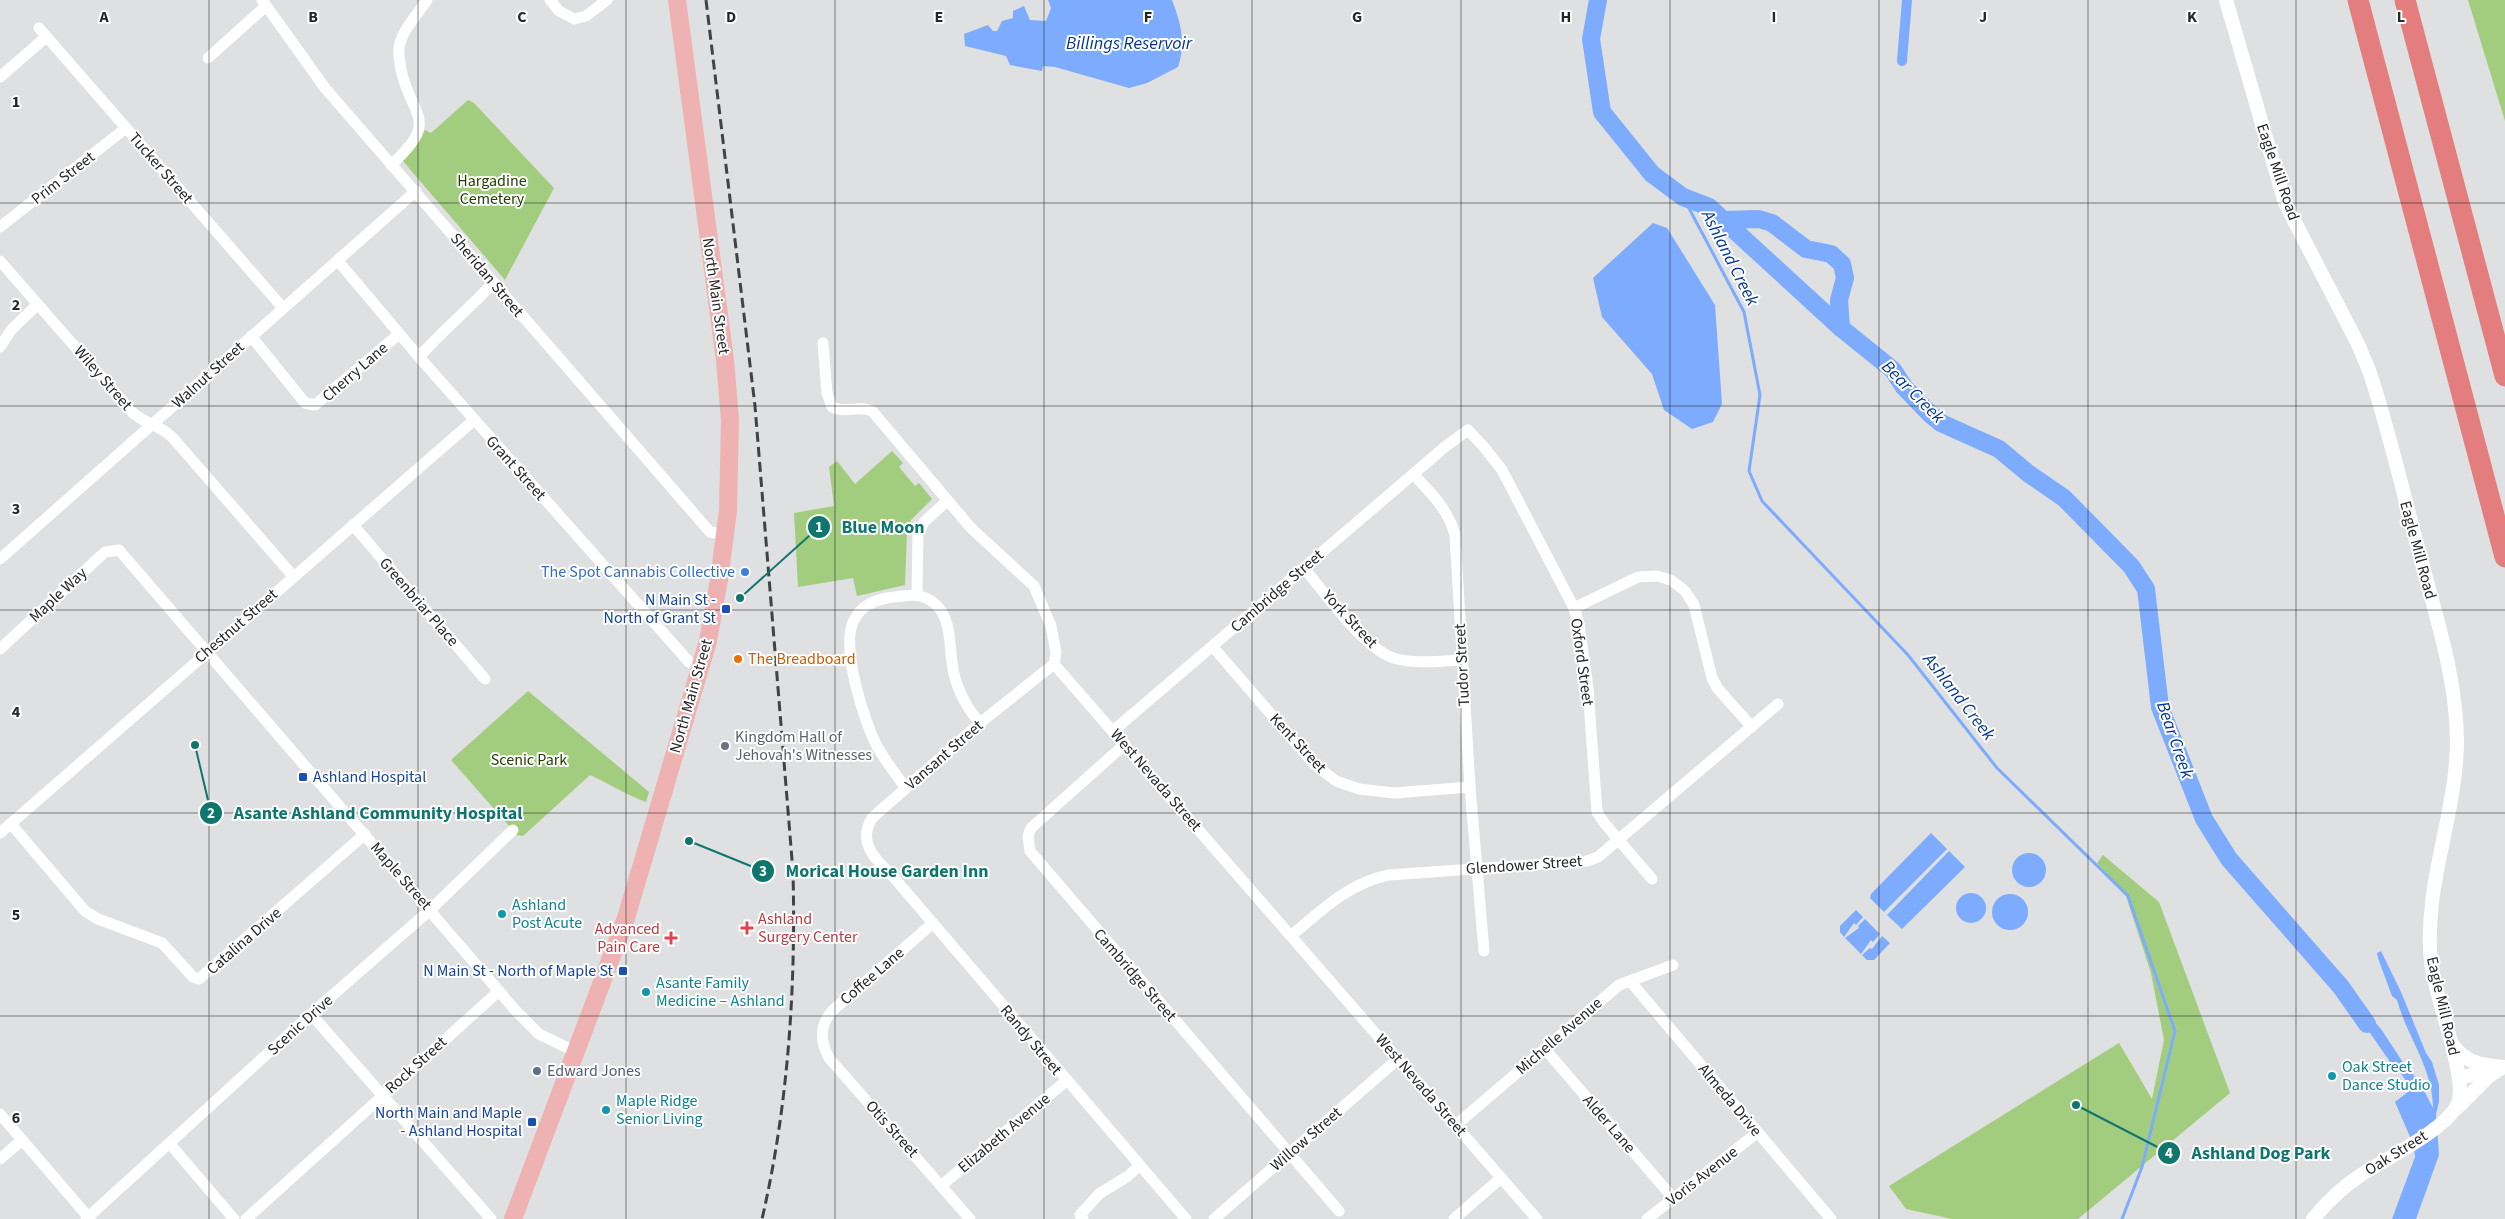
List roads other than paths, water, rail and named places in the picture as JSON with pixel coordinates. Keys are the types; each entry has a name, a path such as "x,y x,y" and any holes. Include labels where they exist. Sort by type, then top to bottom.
{"highway":[{"path":"2358,0 2505,557"},
{"path":"2406,0 2505,376"},
{"path":"2418,0 2443,142"}],"main road":[{"name":"North Main Street","path":"513,1219 626,918 701,667 726,535 730,474 730,420 725,360 677,0"}],"street":[{"path":"391,165 413,144 419,131 419,114 403,75 399,55 402,37 427,0"},
{"path":"550,0 559,11 574,19 586,16 607,0"},
{"name":"Eagle Mill Road","path":"2226,0 2285,203 2358,344 2370,373 2451,676 2456,715 2456,765 2453,798 2432,903 2430,941 2433,976 2460,1078 2504,1067"},
{"path":"208,58 264,3"},
{"name":"Sheridan Street","path":"264,3 325,88 391,165 416,191 493,284 710,532 726,535"},
{"name":"Tucker Street","path":"0,77 43,33 283,308"},
{"name":"Prim Street","path":"0,228 126,128"},
{"name":"Walnut Street","path":"0,559 416,191"},
{"name":"Wiley Street","path":"0,261 132,412 144,421 161,427 173,438 293,576"},
{"name":"Grant Street","path":"338,261 419,357 688,662 701,667"},
{"path":"419,357 440,334 474,304 493,284"},
{"path":"0,347 12,330 38,304"},
{"name":"Cherry Lane","path":"251,336 305,403 314,405 399,334"},
{"path":"824,342 827,393 830,404 836,409 863,408 873,412 947,501 983,540 1034,586 1051,626 1056,653 1054,664"},
{"name":"Chestnut Street","path":"0,834 293,576 474,420"},
{"name":"Oxford Street","path":"1440,451 1468,430 1484,447 1502,470 1574,608 1582,640 1597,812 1618,840 1652,879"},
{"name":"Cambridge Street","path":"1113,732 1440,451"},
{"name":"Tudor Street","path":"1413,474 1439,502 1452,524 1455,535 1470,787 1484,951"},
{"path":"917,595 918,533 924,522 947,501"},
{"name":"Greenbriar Place","path":"352,525 485,679"},
{"name":"Maple Way","path":"0,648 105,552 119,550"},
{"name":"Maple Street","path":"119,550 499,991 539,1034 576,1052"},
{"name":"York Street","path":"1304,568 1373,648 1388,656 1426,662 1462,660"},
{"path":"1574,608 1628,580 1638,577 1656,576 1679,585 1694,605 1712,678 1752,727"},
{"path":"906,788 877,746 861,708 853,668 851,631 857,614 869,603 876,600 917,595 931,600 945,614 958,685 971,712 980,723"},
{"name":"Kent Street","path":"1213,646 1314,764 1336,781 1359,789 1394,793 1470,787"},
{"name":"Vansant Street","path":"876,861 867,845 868,825 872,818 980,723 1054,664"},
{"name":"West Nevada Street","path":"1054,664 1292,935 1536,1219"},
{"name":"Glendower Street","path":"1292,935 1340,894 1373,878 1390,875 1588,861 1598,857 1778,704"},
{"name":"Cambridge Street","path":"1125,744 1032,828 1028,836 1030,851 1339,1211"},
{"name":"Catalina Drive","path":"11,824 91,916 162,943 193,977 199,979 365,834"},
{"name":"Scenic Drive","path":"88,1218 311,1014 430,910 513,830"},
{"name":"Randy Street","path":"876,861 890,873 1186,1219"},
{"name":"Coffee Lane","path":"821,1036 826,1018 832,1011 933,923"},
{"name":"Michelle Avenue","path":"1456,1125 1619,985 1673,965"},
{"name":"Almeda Drive","path":"1630,981 1831,1219"},
{"name":"Rock Street","path":"246,1219 499,991"},
{"path":"311,1014 491,1219"},
{"name":"Otis Street","path":"821,1036 823,1048 829,1058 970,1219"},
{"path":"2450,1041 2465,1059 2480,1064 2504,1067"},
{"name":"Alder Lane","path":"1545,1049 1673,1198"},
{"name":"Willow Street","path":"1214,1219 1398,1059"},
{"name":"Oak Street","path":"2313,1219 2344,1186 2444,1122 2488,1077 2504,1067"},
{"path":"2454,1112 2460,1097 2460,1078"},
{"name":"Elizabeth Avenue","path":"942,1185 1066,1081"},
{"path":"0,1114 88,1218"},
{"name":"Voris Avenue","path":"1647,1219 1757,1133"},
{"path":"0,1159 22,1140"},
{"path":"170,1144 234,1219"},
{"path":"1083,1219 1080,1215 1099,1194 1128,1176 1139,1166"},
{"path":"1454,1219 1501,1178"}],"water":[{"name":"Billings Reservoir","path":"1048,0 1172,0 1178,17 1182,41 1178,67 1147,83 1129,88 1055,67 1043,66 1042,71 1010,65 1006,56 965,46 964,34 988,25 993,31 997,31 1002,21 1013,18 1013,11 1024,6 1030,20 1046,21 1051,8"},
{"path":"1653,223 1667,228 1715,305 1722,404 1713,422 1692,429 1664,410 1652,374 1602,317 1593,278"},
{"path":"1931,833 1947,849 1884,912 1870,898 1871,894"},
{"path":"1949,851 1965,867 1902,929 1887,915"},
{"path":"2029,853 2036,854 2041,858 2045,863 2045,877 2041,882 2036,886 2029,887 2022,886 2017,882 2013,877 2012,870 2013,863 2017,858 2022,854"},
{"path":"1971,893 1982,897 1986,908 1982,919 1971,923 1960,919 1956,908 1960,897"},
{"path":"2010,894 2017,895 2023,899 2027,905 2027,919 2023,925 2017,929 2010,930 2003,929 1997,925 1993,919 1992,912 1993,905 1997,899 2003,895"},
{"path":"1856,910 1863,917 1856,925 1854,923 1844,937 1840,932 1840,926"},
{"path":"1865,919 1880,934 1873,942 1871,940 1861,954 1845,938 1859,928 1858,926"},
{"path":"1882,936 1890,943 1874,960 1867,960 1862,955 1870,948 1872,949"},
{"path":"2381,951 2401,992 2426,1053 2432,1062 2439,1085 2439,1102 2436,1114 2439,1155 2416,1219 2392,1219 2415,1157 2414,1146 2395,1102 2408,1092 2408,1084 2395,1069 2352,1007 2360,1005 2381,1029 2404,1064 2420,1083 2433,1108 2429,1079 2401,1014 2397,1000 2392,996 2378,958 2377,953"}],"waterway":[{"name":"Bear Creek","path":"1598,0 1591,39 1602,112 1652,174 1683,197 1709,207 1841,328 1893,370 1904,387 1930,414 1941,423 1999,449 2029,474 2064,498 2131,566 2146,589 2160,707 2204,819 2229,859 2341,987 2367,1024"},
{"path":"1902,61 1907,0"},
{"name":"Ashland Creek","path":"1683,197 1744,312 1760,395 1749,471 1762,501 1908,655 1997,768 2128,896 2175,1031 2142,1167 2122,1219"},
{"name":"Bear Creek","path":"1723,220 1759,219 1772,223 1806,249 1831,254 1842,264 1845,278 1839,300 1841,328"}],"railway":[{"path":"706,0 755,406 793,872 793,959 788,1047 778,1134 762,1219"}],"place":[{"name":"The Spot Cannabis Collective","path":"745,572"},
{"name":"Blue Moon","path":"740,598"},
{"name":"N Main St - North of Grant St","path":"726,609"},
{"name":"The Breadboard","path":"738,659"},
{"name":"Asante Ashland Community Hospital","path":"195,745"},
{"name":"Kingdom Hall of Jehovah's Witnesses","path":"725,746"},
{"name":"Ashland Hospital","path":"303,777"},
{"name":"Morical House Garden Inn","path":"689,841"},
{"name":"Ashland Post Acute","path":"502,914"},
{"name":"Ashland Surgery Center","path":"747,928"},
{"name":"Advanced Pain Care","path":"671,938"},
{"name":"N Main St - North of Maple St","path":"623,971"},
{"name":"Asante Family Medicine – Ashland","path":"646,992"},
{"name":"Edward Jones","path":"537,1071"},
{"name":"Oak Street Dance Studio","path":"2332,1076"},
{"name":"Ashland Dog Park","path":"2076,1105"},
{"name":"Maple Ridge Senior Living","path":"606,1110"},
{"name":"North Main and Maple - Ashland Hospital","path":"532,1122"}],"park label":[{"name":"Hargadine Cemetery","path":"492,190"},
{"name":"Scenic Park","path":"529,760"}]}
